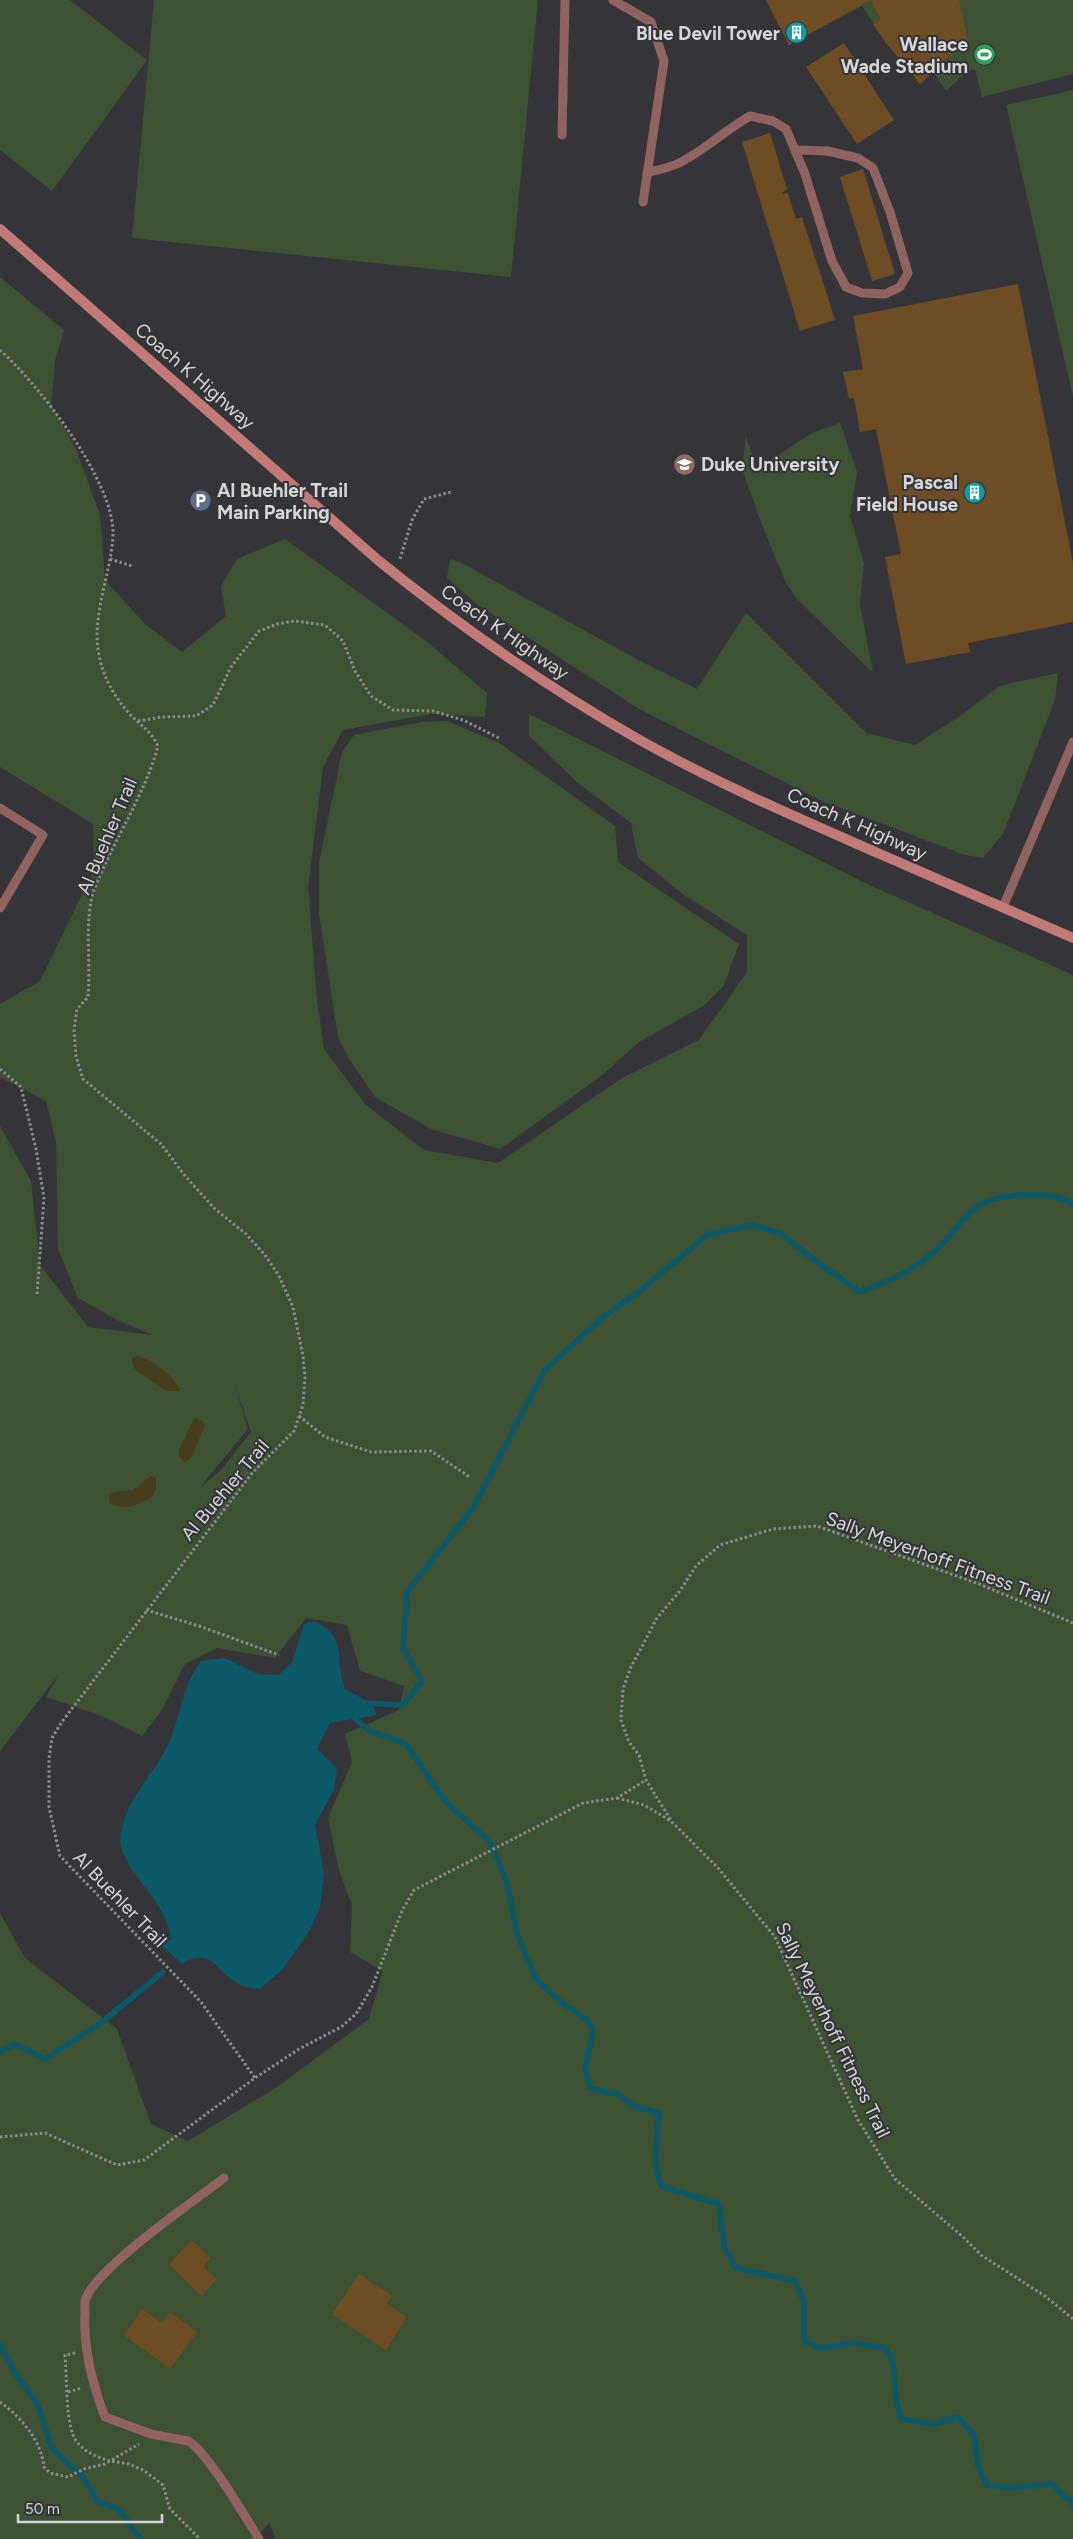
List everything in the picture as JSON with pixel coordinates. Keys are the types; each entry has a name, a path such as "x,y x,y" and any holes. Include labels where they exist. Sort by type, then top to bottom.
{"main road":[{"name":"Coach K Highway","path":"0,229 395,574 510,660 638,739 698,771 766,803 1073,938"}],"lane":[{"path":"562,135 566,0"},
{"path":"613,0 651,22 664,62 643,202"},
{"path":"647,173 676,164 702,149 727,128 750,116 773,121 786,128 795,150 805,174 832,261 846,286 862,293 885,294 900,287 908,273 890,212 873,168 858,158 827,151 795,150"},
{"path":"1003,908 1073,742"},
{"path":"0,808 43,835 0,908"},
{"path":"224,2178 120,2259 85,2298 86,2352 93,2386 105,2417 124,2426 196,2445 259,2539"}],"path":[{"name":"Al Buehler Trail","path":"0,350 47,400 76,440 108,502 113,533 97,630 98,654 105,679 128,713 150,732 158,746 152,768 94,892 89,922 91,970 88,997 77,1009 74,1030 76,1056 83,1079 161,1144 186,1177 215,1209 246,1234 265,1255 279,1276 293,1307 304,1356 305,1377 303,1405 294,1431 253,1472 146,1610 61,1723 52,1738 49,1768 49,1806 60,1856 201,2002 255,2078"},
{"path":"395,574 412,520 424,499 451,492"},
{"path":"110,559 132,566"},
{"path":"138,721 162,717 196,716 213,705 231,667 259,631 277,624 295,621 325,626 343,641 355,671 371,696 393,710 433,711 463,720 501,739"},
{"path":"0,1068 20,1087 36,1149 44,1198 42,1253 37,1295"},
{"path":"299,1416 325,1437 371,1452 431,1451 471,1478"},
{"name":"Sally Meyerhoff Fitness Trail","path":"1073,1622 979,1584 817,1526 773,1529 720,1545 696,1566 679,1592 657,1618 631,1667 623,1689 621,1720 629,1742 639,1755 646,1780 672,1822 718,1868 775,1937 858,2120 895,2179 962,2236 981,2256 1046,2296 1073,2319"},
{"path":"146,1610 199,1626 279,1655"},
{"path":"617,1798 646,1780"},
{"path":"0,2137 45,2133 117,2165 144,2160 255,2078 299,2049 341,2027 356,2014 372,1987 402,1911 414,1890 583,1803 617,1798 644,1805 672,1822"},
{"path":"0,2402 35,2438 43,2458 44,2468 50,2473 68,2477 84,2469 110,2461 129,2464 143,2470 163,2485 170,2510 200,2539"}],"green space":[{"path":"0,0 70,0 147,60 52,191 0,150"},
{"path":"154,0 538,0 511,277 132,238"},
{"name":"Wallace Wade Stadium","path":"766,0 1073,0 1073,74 982,97 975,69 969,70 946,91 933,72 920,84 886,43 862,6 789,45"},
{"path":"1073,90 1073,397 1006,105"},
{"path":"0,277 64,330 55,361 51,404 76,449 100,515 105,580 145,624 182,652 226,616 221,586 237,559 285,539 426,641 487,693 485,717 431,714 343,730 323,767 308,887 317,999 324,1049 366,1105 424,1150 498,1163 622,1078 699,1040 747,972 747,935 684,895 638,858 631,823 578,783 529,736 529,714 865,883 1073,975 1073,2539 276,2539 269,2523 255,2539 0,2539 0,1913 25,1958 117,2029 151,2124 188,2141 277,2087 369,2019 383,1971 350,1952 352,1905 340,1874 328,1818 352,1762 345,1734 399,1710 404,1686 360,1671 347,1625 306,1618 275,1658 217,1648 185,1664 162,1710 142,1736 102,1716 46,1697 59,1674 0,1751 0,1126 31,1181 40,1265 88,1327 153,1335 121,1322 78,1298 58,1249 56,1142 46,1101 0,1077 0,1004 40,981 94,870 93,824 0,767","holes":["235,1386 251,1432 221,1470 200,1487 248,1429"]},
{"path":"840,423 857,472 850,516 864,563 860,604 873,673 797,599 786,583 762,525 742,469 746,436 757,469 812,433"},
{"path":"450,559 460,562 640,661 697,689 746,613 866,733 915,745 963,714 999,686 1058,673 1055,700 1003,834 983,858 965,855 822,801 639,709 478,605 447,578"},
{"path":"447,721 499,743 615,826 618,862 739,944 724,985 705,1005 639,1042 601,1076 500,1149 431,1129 375,1097 348,1057 338,1037 319,914 319,863 342,752 354,735 422,722"}],"sand":[{"path":"137,1356 149,1360 169,1374 180,1391 170,1391 162,1388 135,1370 132,1358"},
{"path":"194,1418 203,1421 205,1425 191,1458 185,1462 179,1457 179,1450"},
{"path":"151,1476 156,1478 156,1489 152,1497 126,1507 110,1504 109,1496 113,1492 133,1490"}],"water":[{"path":"315,1621 326,1628 337,1642 345,1689 371,1703 377,1715 330,1723 317,1749 337,1768 334,1789 315,1825 324,1872 320,1907 310,1930 283,1969 260,1989 243,1986 208,1960 201,1958 192,1959 182,1964 162,1946 171,1939 168,1926 157,1903 134,1873 122,1850 121,1830 133,1801 165,1751 190,1680 201,1661 225,1658 258,1674 279,1675 292,1662 304,1624"}],"building":[{"name":"Blue Devil Tower","path":"766,0 870,0 789,45"},
{"path":"870,0 959,0 968,40 920,84 873,24 881,19"},
{"path":"844,43 894,120 857,144 806,67"},
{"path":"770,133 787,189 781,194 788,193 796,219 802,217 835,320 800,331 742,142"},
{"path":"863,169 895,274 872,281 840,177"},
{"name":"Pascal Field House","path":"1018,284 1073,563 1073,622 968,643 970,652 906,664 885,557 901,554 876,429 860,432 854,398 849,399 843,372 863,369 853,316"},
{"path":"191,2240 211,2258 203,2267 217,2279 202,2296 169,2265"},
{"path":"359,2274 392,2296 387,2304 407,2317 386,2350 332,2314"},
{"path":"142,2309 162,2323 170,2312 197,2332 170,2369 124,2335"}],"waterway":[{"path":"365,1703 403,1705 422,1681 403,1648 407,1592 473,1508 545,1370 603,1317 640,1291 707,1235 750,1225 780,1233 860,1292 893,1279 920,1263 939,1247 972,1211 981,1204 1015,1196 1042,1195 1065,1200 1073,1205"},
{"path":"350,1714 368,1730 406,1744 444,1800 490,1842 507,1883 516,1931 536,1979 561,2002 587,2020 593,2030 585,2069 590,2088 620,2095 633,2106 659,2113 655,2162 661,2186 719,2204 724,2246 736,2268 795,2281 804,2302 804,2341 821,2348 854,2343 885,2348 893,2362 896,2401 901,2419 933,2424 958,2417 974,2436 978,2467 987,2485 1008,2488 1052,2484 1073,2504"},
{"path":"0,2052 15,2044 45,2059 102,2022 163,1972"},
{"path":"0,2345 13,2370 38,2405 52,2449 83,2477 98,2502 120,2510 140,2539"}],"place":[{"name":"Blue Devil Tower","path":"796,33"},
{"name":"Wallace Wade Stadium","path":"984,55"},
{"name":"Duke University","path":"685,464"},
{"name":"Pascal Field House","path":"974,493"},
{"name":"Al Buehler Trail Main Parking","path":"201,501"}]}
